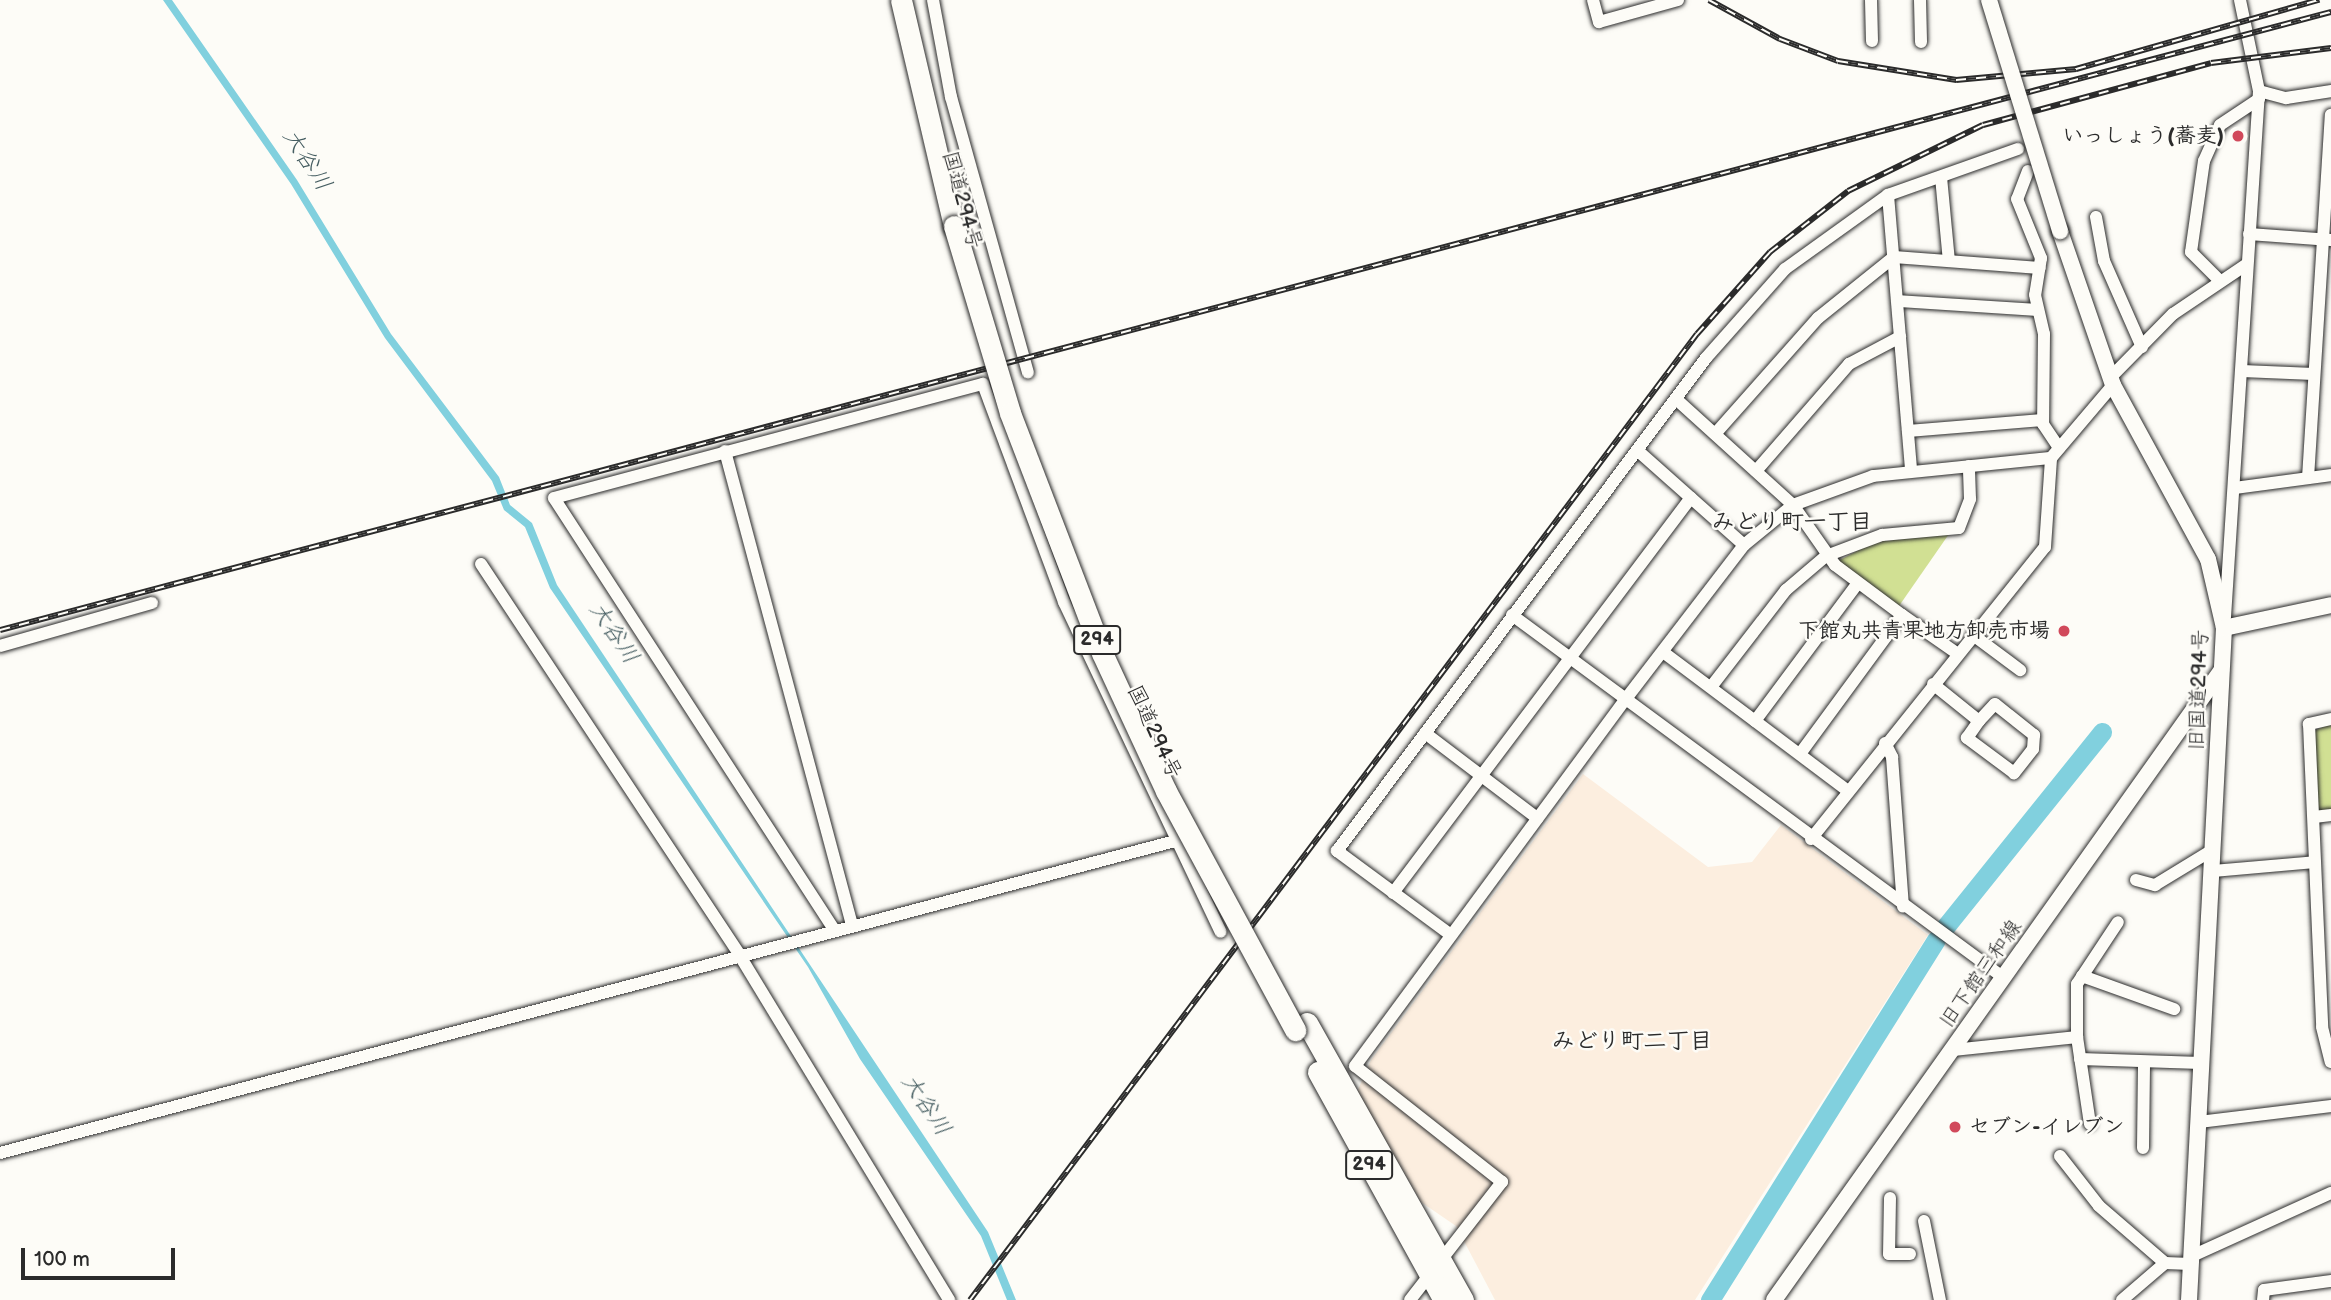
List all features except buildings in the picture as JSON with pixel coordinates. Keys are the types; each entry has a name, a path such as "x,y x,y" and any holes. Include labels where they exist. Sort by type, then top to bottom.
{"highway":[{"name":"国道294号","path":"901,0 960,224 1034,443 1114,647 1190,808 1301,1026 1435,1266 1463,1300"},
{"name":"国道294号","path":"915,0 960,224"},
{"name":"国道294号","path":"1435,1266 1444,1300"}],"street":[{"path":"933,0 951,97 1028,372"},
{"path":"1594,0 1600,22 1678,0"},
{"path":"1871,0 1872,41"},
{"path":"1920,0 1921,42"},
{"name":"旧国道294号","path":"1989,0 2060,231 2111,381 2208,559 2224,628 2189,1300"},
{"path":"2240,0 2259,95 2224,628 2331,605"},
{"path":"2220,281 2192,252 2204,161 2213,133 2259,95 2286,98 2331,91"},
{"path":"2308,478 2314,374 2327,240 2331,116"},
{"path":"1451,935 1337,851 1676,399 1785,269 1888,195 2018,149"},
{"path":"1811,839 1885,743 2045,547 2055,453 2043,420 2043,334 2036,310 2040,268 2034,232 2017,199 2028,171"},
{"path":"1941,177 1949,261"},
{"path":"1888,195 1911,471"},
{"path":"2096,217 2104,261 2142,347"},
{"path":"2249,234 2327,240"},
{"path":"1715,434 1818,318 1894,257 2040,268"},
{"path":"1409,1300 1502,1182 1376,1089 1355,1066 1625,700 1744,545 1793,505 1842,484 1911,471 1969,466 2055,453 2111,381 2142,347 2220,281 2247,264"},
{"path":"1898,301 2036,310"},
{"path":"1756,471 1849,364 1900,337"},
{"path":"2242,371 2314,374"},
{"path":"829,932 554,498 983,384 1064,602 1175,841 1221,932"},
{"path":"1676,399 1793,505 1826,556 1858,583 1958,654"},
{"path":"1908,431 2043,420"},
{"path":"1637,450 1744,545"},
{"path":"725,452 852,926"},
{"path":"1711,687 1786,590 1826,556 1882,535 1959,528 1970,499 1969,466"},
{"path":"2235,488 2331,475"},
{"path":"1393,893 1691,498"},
{"path":"481,564 743,955 948,1300"},
{"path":"1755,720 1858,583"},
{"path":"0,646 152,603"},
{"path":"1512,615 1903,907 2004,978"},
{"path":"1800,754 1902,615"},
{"path":"1973,635 2020,670"},
{"path":"1663,652 1848,791"},
{"name":"旧下館三和線","path":"1774,1300 2221,671"},
{"path":"1933,684 1979,721"},
{"path":"1995,704 2035,735 2033,749 2014,773 1967,738 1979,721 1995,704"},
{"path":"2331,719 2309,724 2315,862 2331,1062"},
{"path":"1424,733 1537,818"},
{"path":"1885,743 1892,757 1903,907"},
{"path":"2314,817 2331,815"},
{"path":"0,1153 1175,841"},
{"path":"2136,880 2155,886 2214,849"},
{"path":"2213,871 2315,862"},
{"path":"2090,1124 2074,997 2082,976 2118,922"},
{"path":"2082,976 2174,1009"},
{"path":"1953,1050 2077,1037"},
{"path":"2080,1059 2202,1063"},
{"path":"2143,1148 2144,1062"},
{"path":"2199,1122 2331,1106"},
{"path":"2060,1156 2099,1206 2165,1263"},
{"path":"2122,1300 2165,1263 2191,1260 2331,1192"},
{"path":"1890,1198 1889,1254 1910,1254"},
{"path":"1924,1222 1940,1300"},
{"path":"2263,1300 2264,1290 2331,1282"}],"shaded area":[{"path":"1583,774 1708,867 1752,862 1781,825 1928,935 1695,1300 1495,1300 1456,1226 1421,1202 1357,1092 1371,1060"}],"green space":[{"path":"1949,534 1899,606 1838,561 1874,542"},
{"path":"2331,723 2331,813 2318,812 2314,731"}],"water":[{"path":"163,0 172,0 297,180 391,334 499,477 510,505 532,523 557,585 988,1232 1016,1300 1007,1300 981,1236 860,1059 808,967 550,588 525,527 504,510 492,481 385,338 291,184"}],"waterway":[{"path":"1946,926 2102,732"},
{"path":"1710,1300 1936,940"}],"railway":[{"path":"1709,0 1780,39 1838,61 1956,80 2076,69 2319,0"},
{"path":"0,630 2331,12"},
{"path":"970,1300 1697,334 1770,252 1848,191 1983,125 2211,63 2331,48"}],"place":[{"name":"いっしょう(蕎麦)","path":"2238,136"},
{"name":"下館丸共青果地方卸売市場","path":"2064,631"},
{"name":"セブン-イレブン","path":"1955,1127"}],"district":[{"name":"みどり町一丁目","path":"1792,522"},
{"name":"みどり町二丁目","path":"1632,1041"}],"water label":[{"name":"大谷川","path":"307,160"},
{"name":"大谷川","path":"614,633"},
{"name":"大谷川","path":"926,1105"}]}
